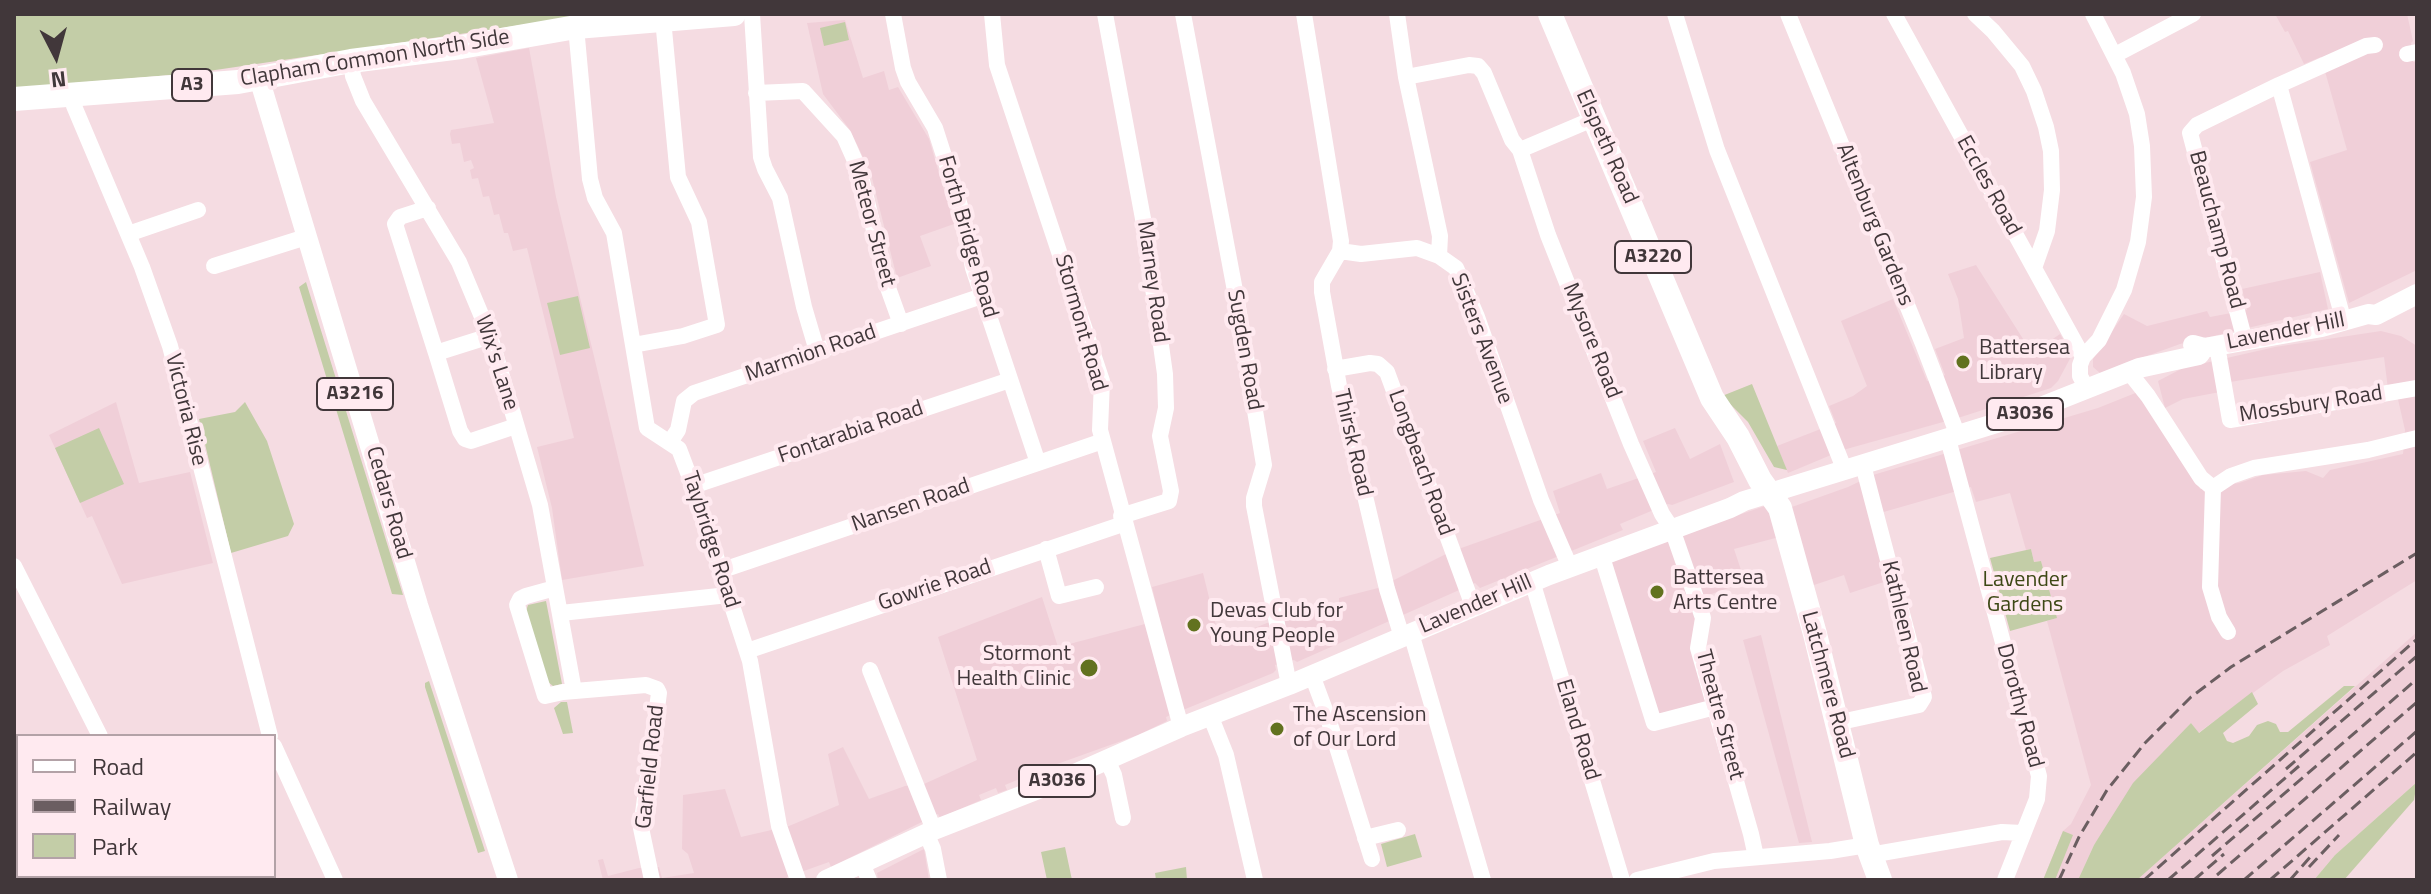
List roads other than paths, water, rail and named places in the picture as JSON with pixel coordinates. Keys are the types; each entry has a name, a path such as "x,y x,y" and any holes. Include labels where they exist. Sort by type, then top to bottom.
{"highway":[{"name":"Clapham Common North Side","path":"14,99 222,83 576,27 734,14"},
{"name":"Elspeth Road","path":"1550,14 1712,398 1738,437 1768,494"},
{"name":"Latchmere Road","path":"1768,494 1780,508 1787,529 1869,850 1880,880"}],"main road":[{"name":"Cedars Road","path":"259,78 418,605 508,880"},
{"name":"Lavender Hill","path":"826,880 866,872 930,831 1289,685 1532,581 1672,529 1768,494 2013,418 2134,370 2199,355 2210,347 2344,322 2368,314 2376,315 2412,295"}],"street":[{"path":"752,14 762,163 780,198 817,351"},
{"name":"Forth Bridge Road","path":"893,14 903,68 935,128 962,212 967,244 982,296 1038,463"},
{"name":"Stormont Road","path":"992,14 997,65 1102,381 1100,425 1103,441 1122,520 1181,727"},
{"name":"Marney Road","path":"1105,14 1144,224 1165,374 1166,408 1160,436 1171,491 1169,501 1122,520"},
{"name":"Sugden Road","path":"1183,14 1264,465 1254,506 1289,685"},
{"path":"1304,14 1338,217 1340,251"},
{"path":"1397,14 1406,77 1440,236 1439,256"},
{"path":"1675,14 1717,150 1854,468"},
{"name":"Altenburg Gardens","path":"1788,14 1923,344 1953,438"},
{"name":"Eccles Road","path":"1894,14 2083,357"},
{"path":"1975,14 2022,66 2046,127 2052,164 2051,211 2044,243 2034,268"},
{"path":"2087,389 2079,371 2083,357 2099,340 2118,305 2135,255 2142,222 2144,174 2141,133 2131,96 2115,55 2093,14"},
{"path":"2115,55 2193,14"},
{"path":"633,345 683,336 717,325 699,222 678,177 663,19"},
{"name":"Taybridge Road","path":"576,27 590,179 595,198 614,233 647,428 679,449 693,486 747,651 779,826 798,880"},
{"name":"Beauchamp Road","path":"2245,341 2190,133 2197,125 2279,85 2360,48 2375,45"},
{"name":"Wix's Lane","path":"351,61 355,82 369,114 459,262 490,336 540,505 574,691"},
{"name":"Mysore Road","path":"1406,77 1469,65 1478,66 1484,73 1512,140 1520,150 1548,235 1631,444 1672,529"},
{"path":"2279,85 2344,322"},
{"name":"Meteor Street","path":"756,93 803,91 844,136 860,172 887,285 901,324"},
{"name":"Victoria Rise","path":"73,93 74,106 154,297 170,346 269,734"},
{"path":"1520,150 1593,119"},
{"path":"428,208 400,217 395,224 460,431 465,439 471,441 516,426"},
{"path":"128,234 198,210"},
{"path":"214,266 306,237"},
{"name":"Sisters Avenue","path":"1340,251 1361,254 1417,248 1439,256 1456,268 1541,500 1570,567"},
{"name":"Thirsk Road","path":"1340,251 1322,282 1335,369 1374,535 1483,880"},
{"name":"Marmion Road","path":"670,442 678,430 684,401 690,395 982,296"},
{"path":"436,353 490,336"},
{"name":"Mossbury Road","path":"2210,347 2230,420 2417,388"},
{"name":"Longbeach Road","path":"1335,369 1370,363 1378,364 1387,372 1473,606"},
{"path":"2134,370 2201,478 2213,488"},
{"name":"Fontarabia Road","path":"693,486 1010,380"},
{"name":"Dorothy Road","path":"1953,438 1964,496 2039,776 2037,799 2005,880"},
{"path":"2213,488 2231,476 2254,468 2368,450 2417,438"},
{"name":"Nansen Road","path":"720,571 1103,441"},
{"name":"Kathleen Road","path":"1836,723 1919,705 1924,697 1854,468"},
{"path":"2213,488 2210,587 2219,617 2228,632"},
{"name":"Gowrie Road","path":"747,651 1122,520"},
{"name":"Theatre Street","path":"1672,529 1703,618 1698,643 1756,857"},
{"path":"1046,549 1059,596 1096,587"},
{"path":"1602,557 1654,723 1715,707"},
{"path":"14,566 99,734"},
{"name":"Eland Road","path":"1532,581 1622,880"},
{"path":"555,588 526,596 517,605 545,696 574,691"},
{"path":"561,613 728,595"},
{"path":"870,670 930,831 939,880"},
{"path":"1312,675 1372,859"},
{"name":"Garfield Road","path":"574,691 646,685 659,693 641,828 652,880"},
{"path":"1210,715 1226,755 1255,880"},
{"path":"276,750 335,880"},
{"path":"1107,760 1114,775 1123,818"},
{"path":"1365,838 1398,830"},
{"path":"1637,880 1714,861 1869,850 2002,832 2022,833"}],"railway":[{"path":"2059,880 2079,837 2107,790 2145,743 2191,697 2231,667 2417,553"},
{"path":"2144,880 2417,639"},
{"path":"2286,769 2417,656"},
{"path":"2212,856 2417,679"},
{"path":"2217,875 2417,702"},
{"path":"2244,880 2417,731"},
{"path":"2270,880 2417,752"},
{"path":"2168,880 2299,766"},
{"path":"2309,867 2339,835"},
{"path":"2194,880 2224,854"},
{"path":"2290,880 2311,856"}],"place":[{"name":"Battersea Library","path":"1963,362"},
{"name":"Battersea Arts Centre","path":"1657,592"},
{"name":"Devas Club for Young People","path":"1194,625"},
{"name":"Stormont Health Clinic","path":"1089,668"},
{"name":"The Ascension of Our Lord","path":"1277,729"}],"park label":[{"name":"Lavender Gardens","path":"2025,594"}]}
